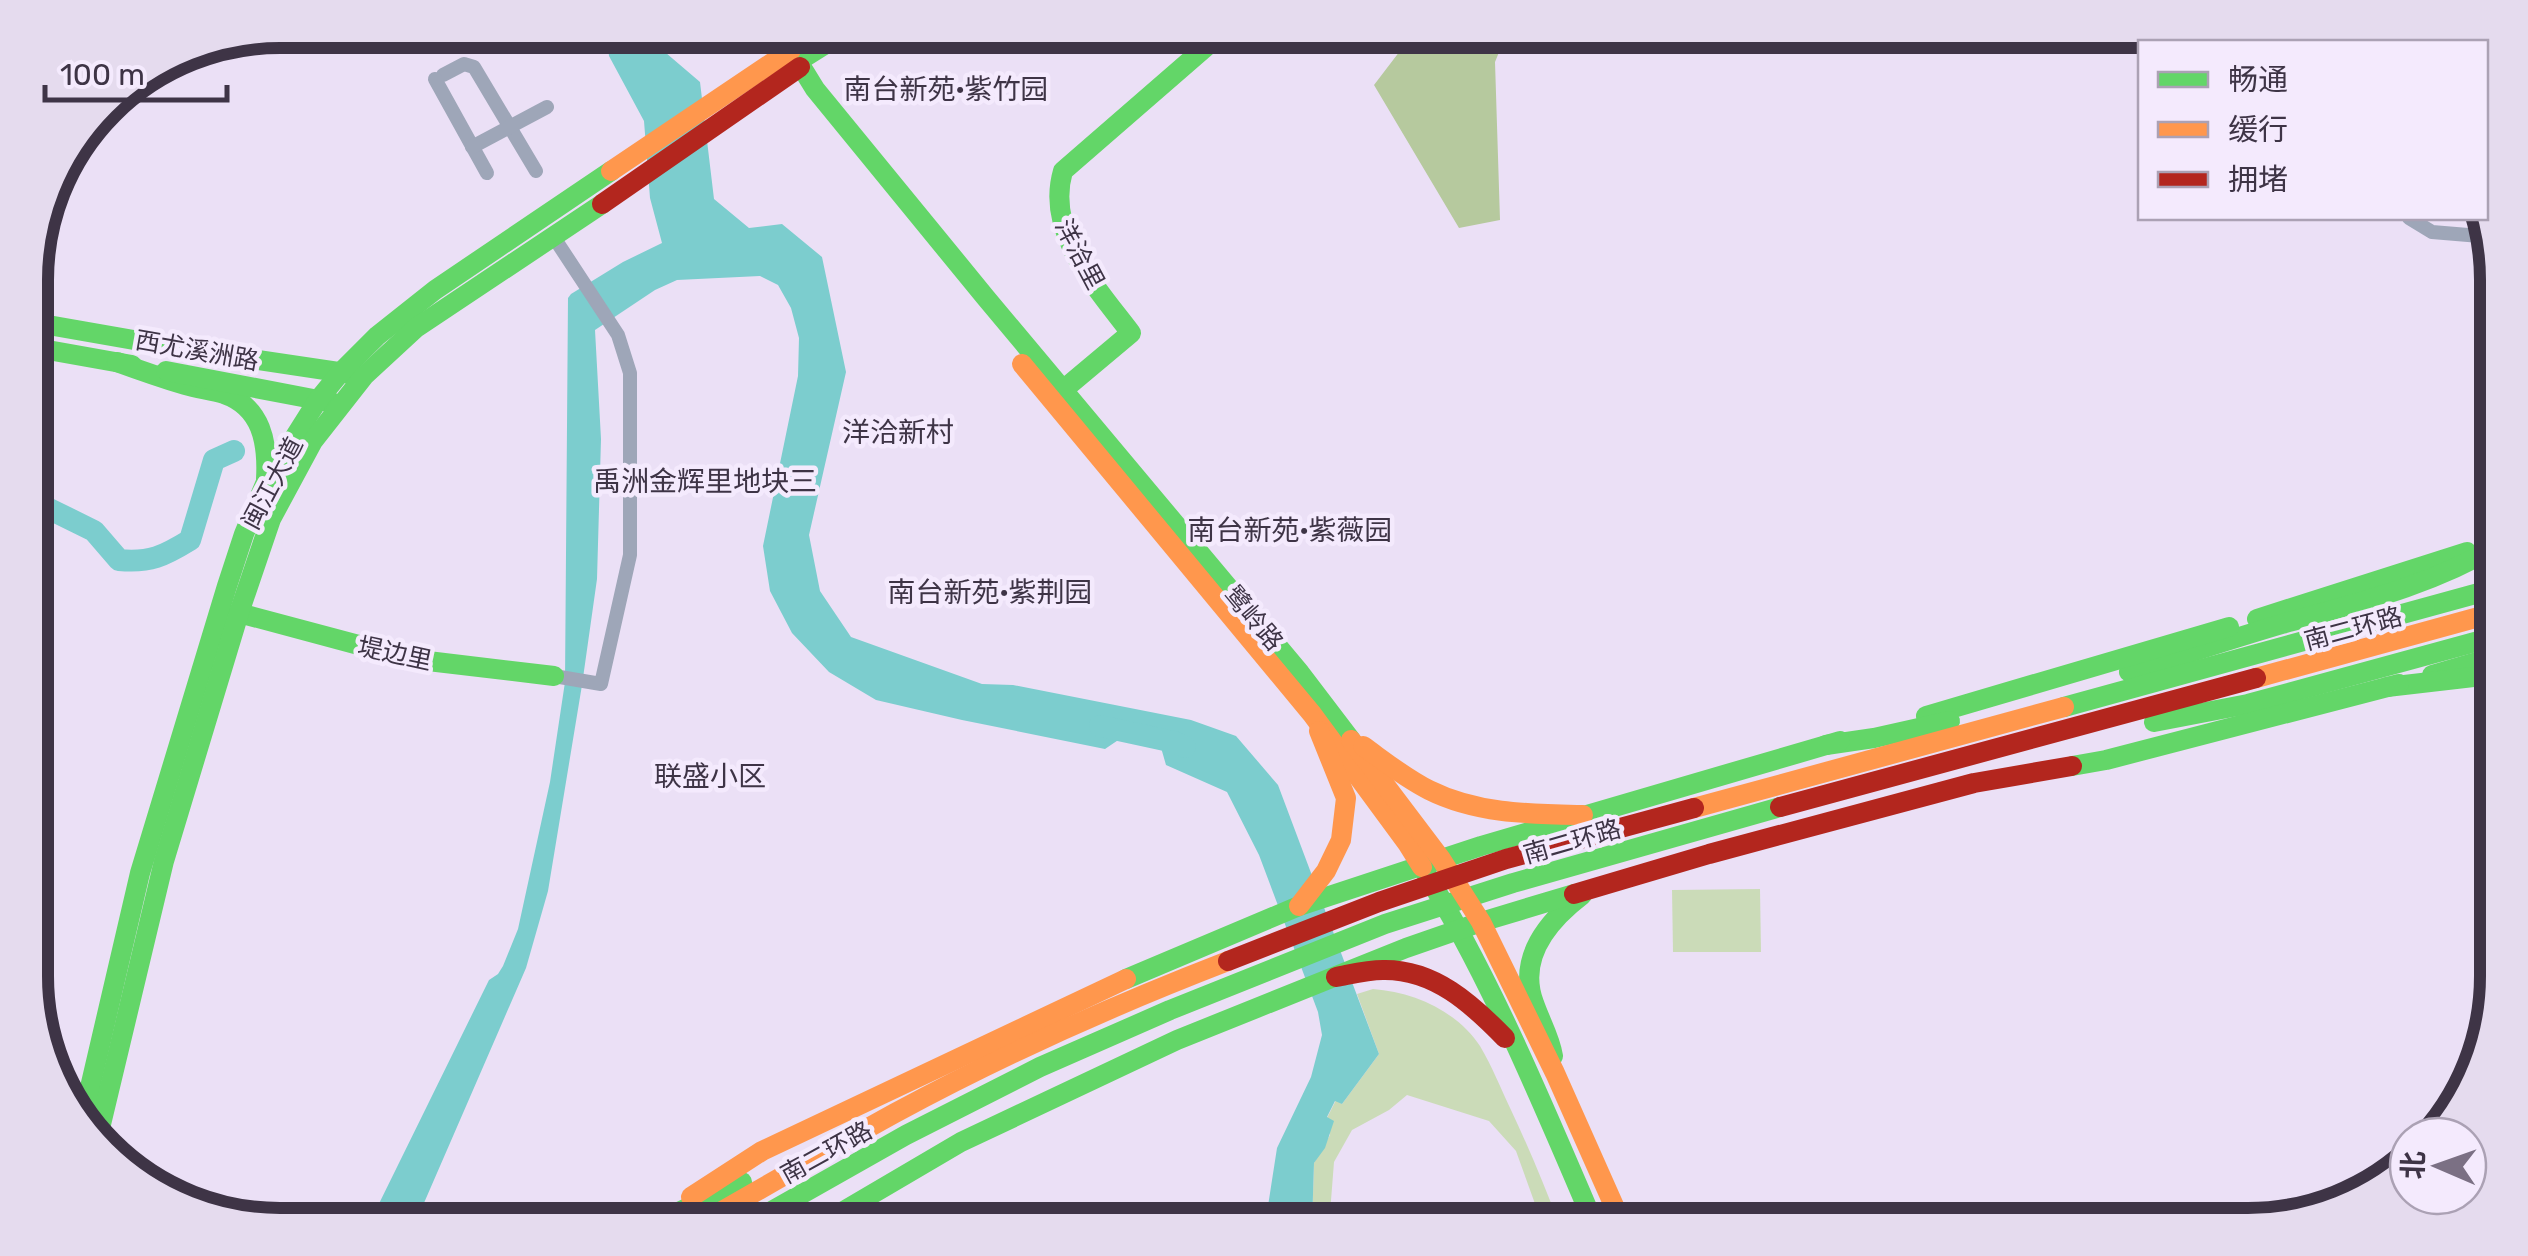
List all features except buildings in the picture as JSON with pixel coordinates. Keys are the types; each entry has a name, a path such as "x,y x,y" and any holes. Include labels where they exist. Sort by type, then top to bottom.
{"main road":[{"name":"洋洽里","path":"1064,390 1130,334 1093,284 1064,232 1056,198 1059,179 1206,48"},
{"name":"闽江大道","path":"86,1104 145,857 244,534 265,484 318,400 377,336 426,296 706,108 790,57"},
{"name":"闽江大道","path":"101,1124 164,861 239,614 264,539 313,441 364,376 416,328 706,131 790,57"},
{"name":"鹭岭路","path":"790,57 1350,736 1431,862 1441,898 1522,1057 1588,1208"},
{"name":"鹭岭路","path":"790,57 807,99 875,187 1480,922 1556,1073 1615,1208"},
{"name":"西尤溪洲路","path":"48,325 364,376"},
{"name":"西尤溪洲路","path":"48,350 340,404"},
{"path":"116,362 226,394 246,406 266,438 265,484"},
{"path":"676,1208 762,1151 1091,994 1299,906 1583,815 2224,629 2480,549"},
{"path":"1826,745 2016,706 2391,594 2450,572 2480,553"},
{"name":"南二环路","path":"728,1208 897,1112 1029,1045 1162,986 1397,896 1506,859 2480,593"},
{"name":"堤边里","path":"239,614 411,659 554,676"},
{"name":"南二环路","path":"778,1208 906,1135 1040,1067 1385,924 1703,828 2480,617"},
{"path":"1972,756 2248,704 2480,647"},
{"path":"849,1208 961,1142 1177,1040 1480,922 1592,887 1974,783 2106,760 2387,687 2480,649"},
{"path":"2387,687 2480,676"},
{"path":"1934,742 2016,706"},
{"path":"1299,906 1326,871 1341,840 1346,798 1312,714"},
{"path":"1350,736 1410,779 1460,802 1510,813 1583,815"},
{"path":"1556,1073 1551,1040 1530,994 1530,967 1549,923 1592,887"},
{"path":"1336,976 1395,970 1430,979 1473,1006 1522,1057"},
{"path":"687,1208 897,1112"},
{"path":"805,1208 906,1135"}],"street":[{"path":"487,174 439,77 464,64 474,67 536,172"},
{"path":"472,147 547,107"},
{"path":"2412,220 2432,232 2476,236"},
{"path":"552,236 618,335 630,373 632,534 627,576 601,684 554,676"}],"shaded area":[{"path":"608,48 660,48 700,82 714,199 749,228 782,224 822,257 846,372 809,535 820,591 851,637 982,684 1013,685 1191,720 1236,736 1278,785 1379,1054 1342,1104 1335,1101 1327,1117 1334,1121 1325,1148 1314,1163 1313,1208 1268,1208 1277,1148 1311,1077 1322,1035 1318,1012 1259,855 1227,792 1166,765 1156,730 1139,726 1105,749 876,700 829,672 792,633 770,591 763,546 798,376 799,338 791,308 778,285 760,276 677,280 595,330 601,439 597,579 548,891 526,968 422,1208 377,1208 489,980 503,966 518,929 550,782 565,682 568,298 623,262 662,243 650,198 644,121"},
{"path":"1402,48 1501,48 1495,62 1500,220 1459,228 1374,85"},
{"path":"1760,889 1761,952 1673,952 1672,890"},
{"path":"1373,989 1419,999 1447,1013 1470,1034 1496,1078 1553,1208 1537,1208 1516,1151 1489,1121 1407,1095 1352,1130 1334,1162 1330,1208 1313,1208 1314,1163 1330,1135 1327,1118 1336,1100 1342,1104 1379,1054 1357,994"}],"waterway":[{"path":"48,508 94,531 119,560 148,559 190,540 214,460 234,451"},
{"path":"1100,726 1185,747"}],"traffic: fast":[{"path":"790,48 815,89 1300,673 1351,740"},
{"path":"797,62 819,48"},
{"path":"1063,390 1131,333 1089,278 1067,237 1059,194 1063,171 1205,48"},
{"path":"86,1104 140,873 227,586 265,484 318,400 377,336 435,290 611,171"},
{"path":"101,1124 164,861 239,613 271,519 313,441 364,376 416,328 602,204"},
{"path":"48,325 352,374"},
{"path":"48,350 132,365"},
{"path":"117,362 237,400 255,417 260,428 266,452 266,479"},
{"path":"166,371 334,403"},
{"path":"2257,619 2467,552"},
{"path":"2129,672 2392,592 2480,556"},
{"path":"2064,707 2480,593"},
{"path":"239,613 411,659 554,676"},
{"path":"1926,716 2229,627"},
{"path":"2154,722 2248,704 2480,641"},
{"path":"2432,675 2480,661"},
{"path":"2387,687 2480,676"},
{"path":"2072,766 2399,684"},
{"path":"1826,745 1950,721"},
{"path":"1126,979 1299,906 1481,846 1840,741"},
{"path":"777,1208 906,1135 1040,1067 1385,924 1780,807"},
{"path":"1422,867 1494,998 1587,1208"},
{"path":"849,1208 961,1142 1177,1040 1406,948 1574,894"},
{"path":"1553,1056 1534,1003 1530,971 1547,929 1582,895"},
{"path":"687,1208 742,1182"}],"traffic: slow":[{"path":"611,171 791,50"},
{"path":"1022,364 1312,714 1422,867"},
{"path":"2256,678 2480,617"},
{"path":"1694,808 2064,707"},
{"path":"1299,906 1326,871 1341,840 1346,798 1319,731"},
{"path":"1351,740 1441,859 1481,922 1615,1208"},
{"path":"1363,746 1420,785 1466,804 1524,813 1583,815"},
{"path":"728,1208 976,1071 1101,1013 1228,961"},
{"path":"691,1197 762,1151 1126,979"}],"traffic: jam":[{"path":"602,204 800,67"},
{"path":"1780,807 2256,678"},
{"path":"1574,894 1974,783 2072,766"},
{"path":"1228,961 1379,902 1506,859 1694,808"},
{"path":"1336,977 1383,970 1419,975 1465,1001 1505,1038"}],"district":[{"name":"南台新苑·紫竹园","path":"946,89"},
{"name":"洋洽新村","path":"898,432"},
{"name":"禹洲金辉里地块三","path":"705,481"},
{"name":"南台新苑·紫薇园","path":"1290,530"},
{"name":"南台新苑·紫荆园","path":"990,592"},
{"name":"联盛小区","path":"710,776"}]}
